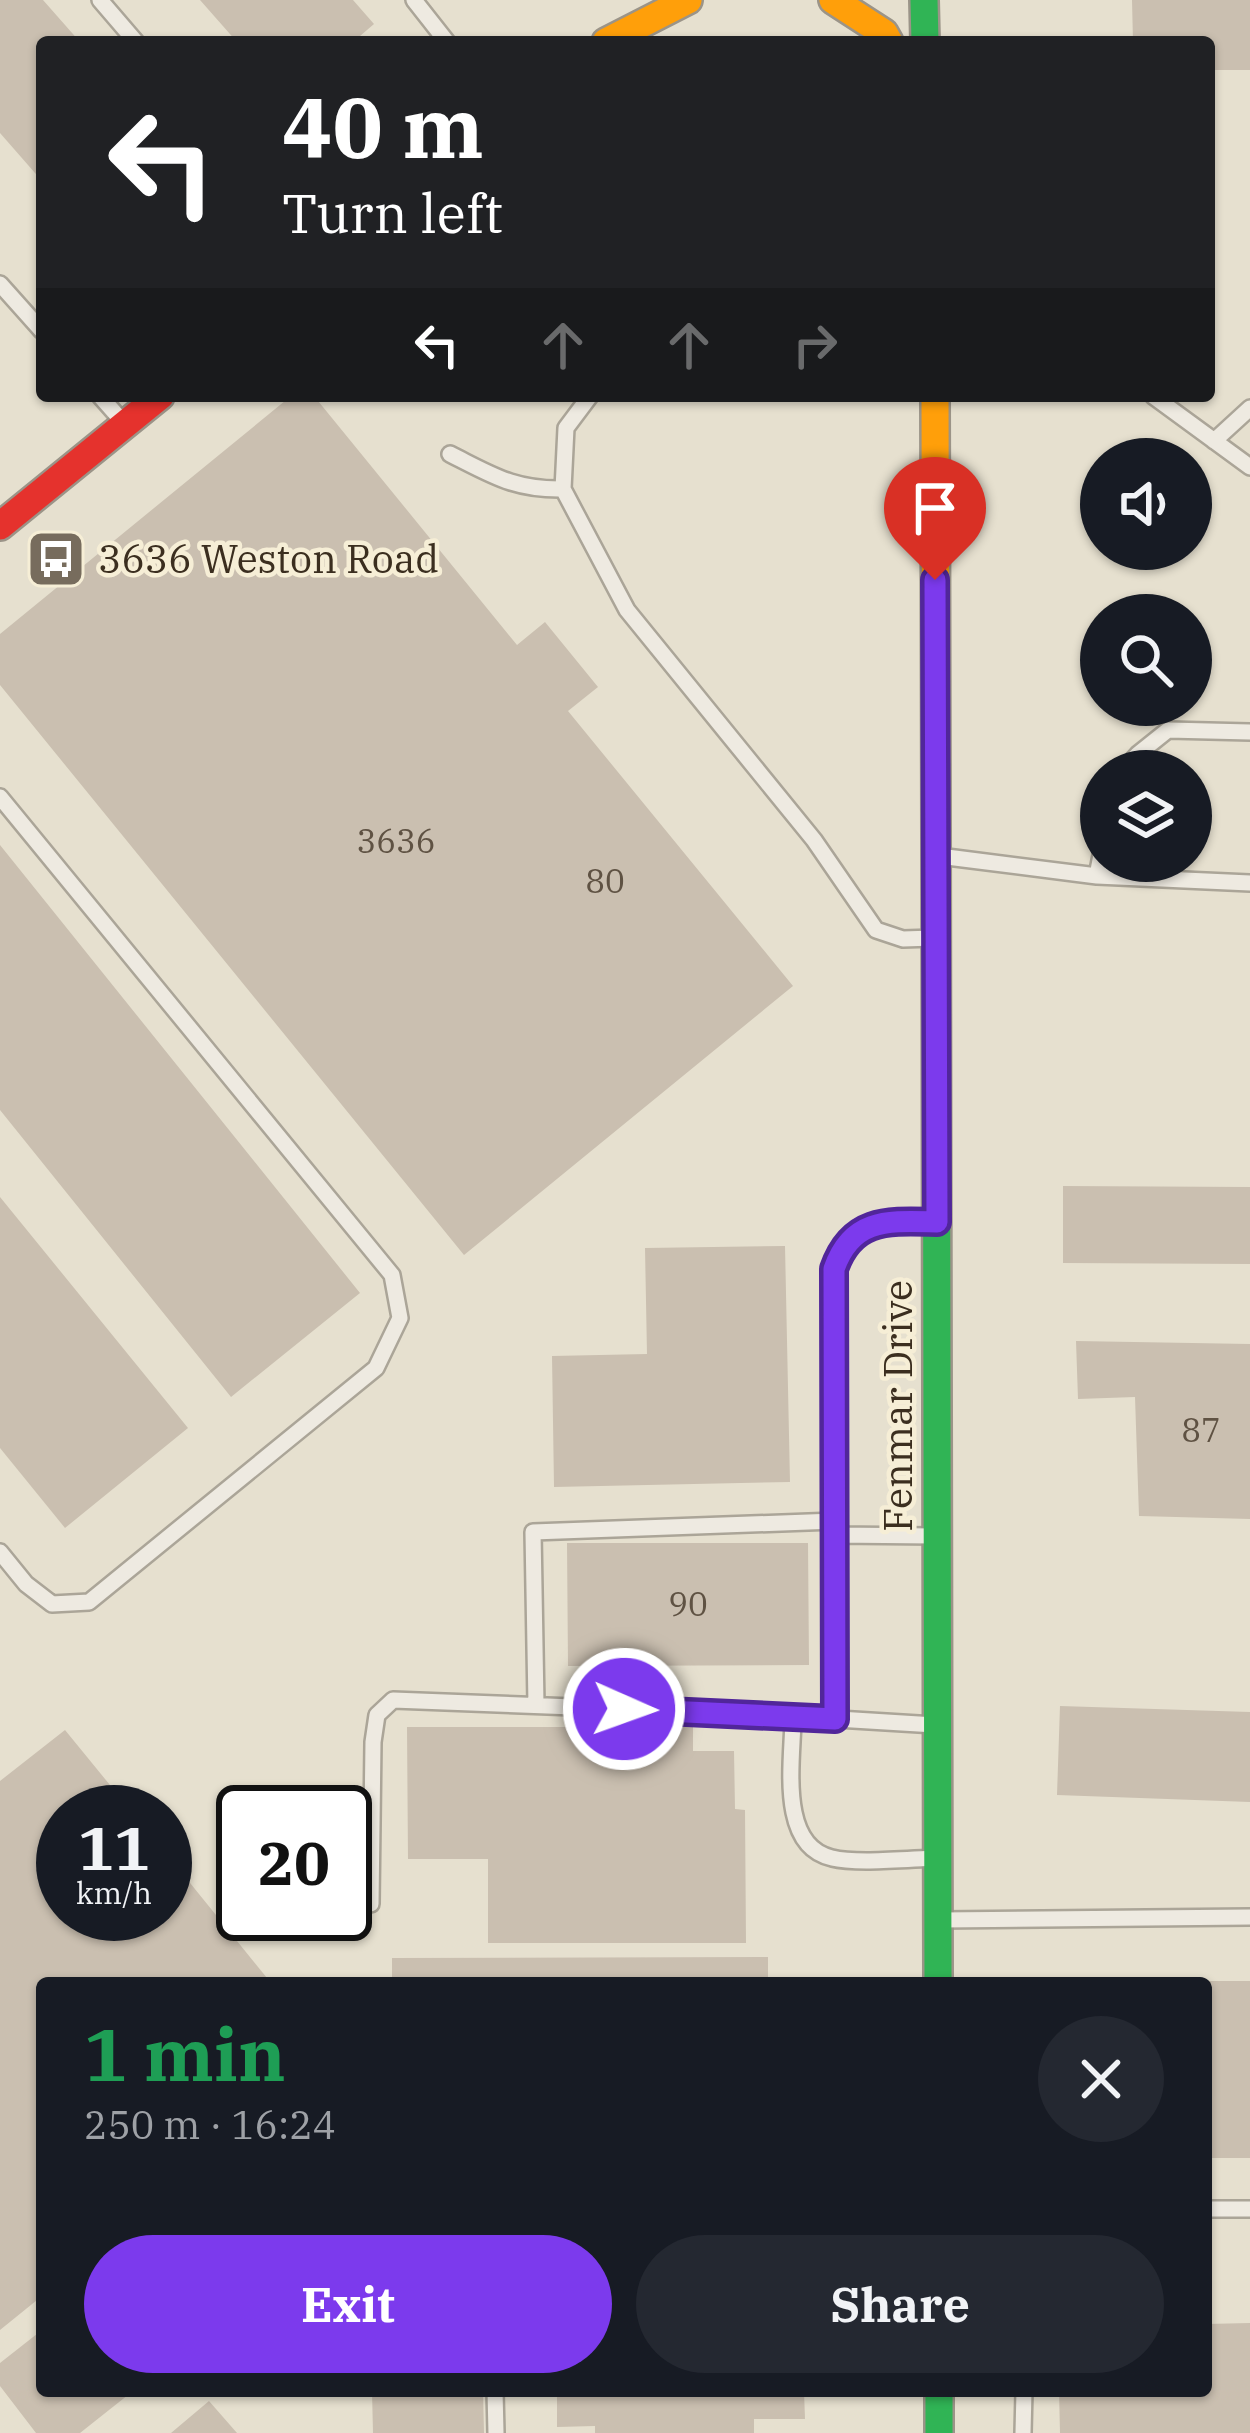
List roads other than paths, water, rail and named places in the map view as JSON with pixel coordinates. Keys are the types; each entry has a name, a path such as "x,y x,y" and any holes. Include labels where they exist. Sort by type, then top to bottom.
{"street":[{"path":"602,36 639,0"},
{"path":"618,36 688,0"},
{"path":"832,0 886,36"},
{"path":"924,0 925,36"},
{"path":"0,526 152,402"},
{"name":"Fenmar Drive","path":"935,402 938,1977"},
{"path":"939,2397 940,2433"}],"lane":[{"path":"100,0 131,36"},
{"path":"414,0 443,36"},
{"path":"0,284 36,324"},
{"path":"105,402 125,424"},
{"path":"586,402 566,428 562,489 627,610 814,841 875,929 903,939 936,938"},
{"path":"1161,402 1250,467"},
{"path":"1214,441 1250,408"},
{"path":"450,454 500,480 533,490 562,489"},
{"path":"1146,750 1168,730 1250,732"},
{"path":"0,797 392,1275 400,1318 376,1368 89,1602 52,1604 26,1585 0,1552"},
{"path":"936,856 1080,874"},
{"path":"1212,881 1250,883"},
{"path":"835,1719 834,1269 842,1246 865,1228 888,1221 937,1222"},
{"path":"536,1705 533,1532 835,1528 937,1537"},
{"path":"372,1850 377,1715 393,1700 938,1725"},
{"path":"793,1717 794,1825 811,1847 833,1859 938,1858"},
{"path":"938,1920 1250,1917"},
{"path":"1212,2209 1250,2209"},
{"path":"495,2397 496,2433"},
{"path":"1023,2433 1024,2397"}],"place":[{"name":"3636 Weston Road","path":"56,559"}]}
